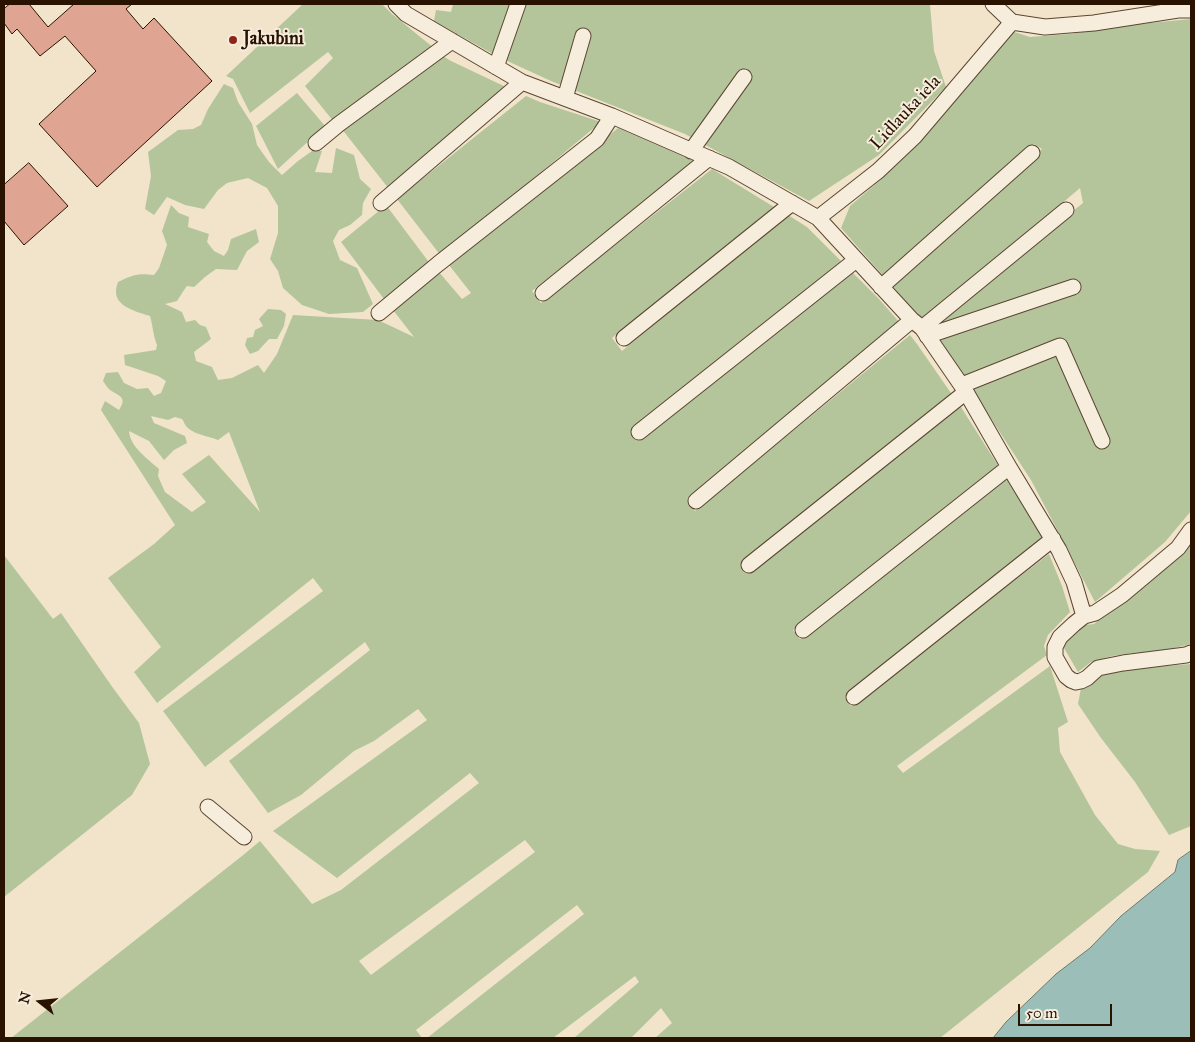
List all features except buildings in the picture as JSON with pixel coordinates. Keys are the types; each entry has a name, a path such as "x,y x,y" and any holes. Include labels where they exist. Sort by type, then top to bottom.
{"street":[{"path":"396,4 406,14 522,82 612,116 691,150 728,167 818,218 921,328 964,389 1059,550 1074,582 1084,616"},
{"path":"496,67 518,4"},
{"path":"993,4 1012,22 1046,27 1094,23 1178,10 1191,10"},
{"name":"Lidlauka iela","path":"818,218 878,171 915,136 1012,22"},
{"path":"565,98 583,36"},
{"path":"316,143 452,41"},
{"path":"691,150 744,77"},
{"path":"381,204 522,82"},
{"path":"379,313 597,139 612,116"},
{"path":"881,287 1032,153"},
{"path":"544,293 708,158"},
{"path":"624,338 792,204"},
{"path":"696,501 921,328 1066,210"},
{"path":"639,432 856,260"},
{"path":"921,328 1073,287"},
{"path":"749,565 964,389 1060,346 1102,441"},
{"path":"803,630 1009,467"},
{"path":"1191,530 1178,548 1122,595 1095,613 1084,616 1060,637 1055,647 1055,657 1066,676 1076,682 1087,678 1098,668 1191,653"},
{"path":"854,697 1053,539"},
{"path":"208,807 244,837"}],"green space":[{"path":"303,4 382,4 434,48 334,122 305,86 333,58 328,52 250,113 233,79 226,76"},
{"path":"453,4 512,4 493,54 434,21 436,10 451,12"},
{"path":"524,4 930,4 934,51 946,87 879,155 809,201 685,134 551,81 503,59"},
{"path":"1191,19 1191,511 1165,542 1095,602 1031,480 969,385 1063,342 966,378 935,338 1081,287 1079,282 930,331 927,327 1083,203 1080,188 923,322 892,286 1042,149 1034,144 886,279 841,228 850,206 879,181 955,97 1011,31 1030,37"},
{"path":"443,56 508,88 389,189 341,128"},
{"path":"224,84 233,88 238,102 252,124 257,145 269,162 282,175 312,151 322,151 315,172 332,173 336,148 354,155 360,179 371,189 363,203 362,215 350,225 339,230 333,241 340,260 357,268 373,304 363,312 329,314 302,305 283,288 278,271 270,259 278,233 278,206 267,188 248,178 227,183 218,190 204,209 185,205 167,197 154,215 145,209 151,176 148,152 178,130 193,129 201,125 208,109"},
{"path":"297,93 325,126 278,169 256,126"},
{"path":"526,96 601,122 441,256 397,199"},
{"path":"618,128 694,161 532,291 541,303 712,169 774,207 612,338 622,351 788,215 807,227 841,261 631,432 639,441 851,271 900,323 688,502 695,511 910,335 953,396 741,565 747,572 959,404 999,467 793,630 800,639 1005,476 1043,541 845,697 851,706 1049,554 1070,612 1048,635 1044,646 1047,655 897,766 903,773 1050,666 1068,722 1058,728 1060,752 1095,815 1118,844 1135,849 1160,851 1148,872 940,1038 655,1038 672,1023 661,1008 631,1038 574,1038 639,982 635,976 553,1038 427,1038 584,914 577,905 416,1030 422,1038 11,1038 260,841 312,904 341,890 479,783 470,773 337,878 273,831 427,720 418,709 374,741 354,751 301,795 268,813 229,761 370,650 365,642 205,767 163,711 323,591 313,578 157,703 134,672 161,647 108,578 154,544 175,525 101,410 105,401 119,410 123,401 103,381 106,373 118,372 124,383 137,389 148,388 154,396 161,393 166,381 158,376 125,365 124,355 156,350 157,345 150,316 123,305 117,297 116,291 118,282 135,275 154,275 159,268 167,245 162,231 171,205 179,213 189,217 188,227 209,234 207,242 214,251 224,256 231,239 256,229 259,242 247,251 237,270 216,269 194,287 187,286 177,301 165,304 182,312 186,322 195,320 200,325 206,327 211,339 194,352 196,361 212,367 218,380 232,378 258,365 264,373 277,354 293,315 378,320 414,337 393,310 438,271 462,299 471,293 449,265","holes":["151,416 168,420 175,417 182,419 192,431 218,440 229,432 260,512 209,455 182,474 206,502 192,512 165,492 158,476 159,469 136,447 129,431 149,441 164,460 174,450 187,443 185,436 154,423","525,840 535,852 371,975 359,961"]},
{"path":"386,205 431,265 384,299 341,242"},
{"path":"268,309 281,310 286,314 284,326 277,339 269,339 258,351 250,354 245,345 247,338 253,337 255,330 263,326 259,319"},
{"path":"1191,536 1191,644 1158,652 1112,656 1091,662 1078,672 1061,643 1085,625 1094,624 1173,558"},
{"path":"4,555 53,619 61,613 139,723 150,764 132,795 4,897"},
{"path":"1191,664 1191,826 1169,835 1135,782 1078,704 1081,688 1099,674 1140,668"}],"water":[{"path":"1191,851 1191,1038 993,1038 1006,1022 1056,974 1090,948 1121,916 1175,872 1178,860"}],"place":[{"name":"Jakubini","path":"233,40"}]}
